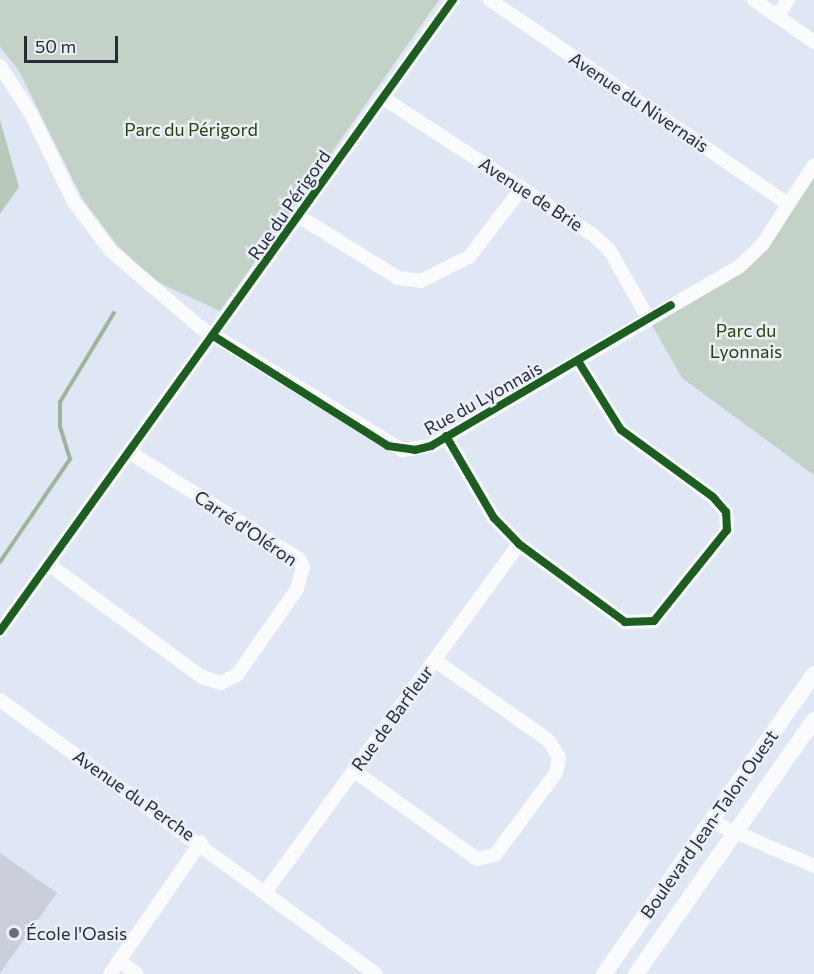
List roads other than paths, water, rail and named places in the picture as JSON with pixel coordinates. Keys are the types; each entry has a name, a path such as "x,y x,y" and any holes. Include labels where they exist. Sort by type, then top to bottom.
{"street":[{"name":"Rue du Périgord","path":"0,631 215,337 453,0"},
{"name":"Avenue du Nivernais","path":"490,0 788,204"},
{"path":"754,0 814,42"},
{"path":"777,16 788,0"},
{"name":"Rue du Lyonnais","path":"0,66 91,228 161,296 215,337 388,446 415,450 447,436 740,267 762,245 814,165"},
{"name":"Avenue de Brie","path":"383,98 522,188 610,251 648,318"},
{"path":"300,217 398,278 421,281 469,257 522,188"},
{"path":"447,436 494,518 519,544 625,622 636,625 663,615 727,530 721,504 621,430 578,361"},
{"name":"Carré d'Oléron","path":"48,564 202,677 221,683 237,675 297,589 303,567 299,560 131,453"},
{"name":"Rue de Barfleur","path":"266,891 519,544"},
{"path":"354,771 477,859 495,855 556,773 559,757 548,740 434,660"},
{"name":"Boulevard Jean-Talon Ouest","path":"604,974 814,674"},
{"name":"Avenue du Perche","path":"0,700 201,842 376,974"},
{"name":"Boulevard Jean-Talon Ouest","path":"636,974 814,720"},
{"path":"712,822 814,866"},
{"path":"110,974 201,842"},
{"path":"119,961 137,974"}],"waterway":[{"path":"0,562 70,459 60,427 60,402 114,313"}],"place":[{"name":"École l'Oasis","path":"14,933"}],"park label":[{"name":"Parc du Périgord","path":"191,129"},
{"name":"Parc du Lyonnais","path":"746,341"}]}
